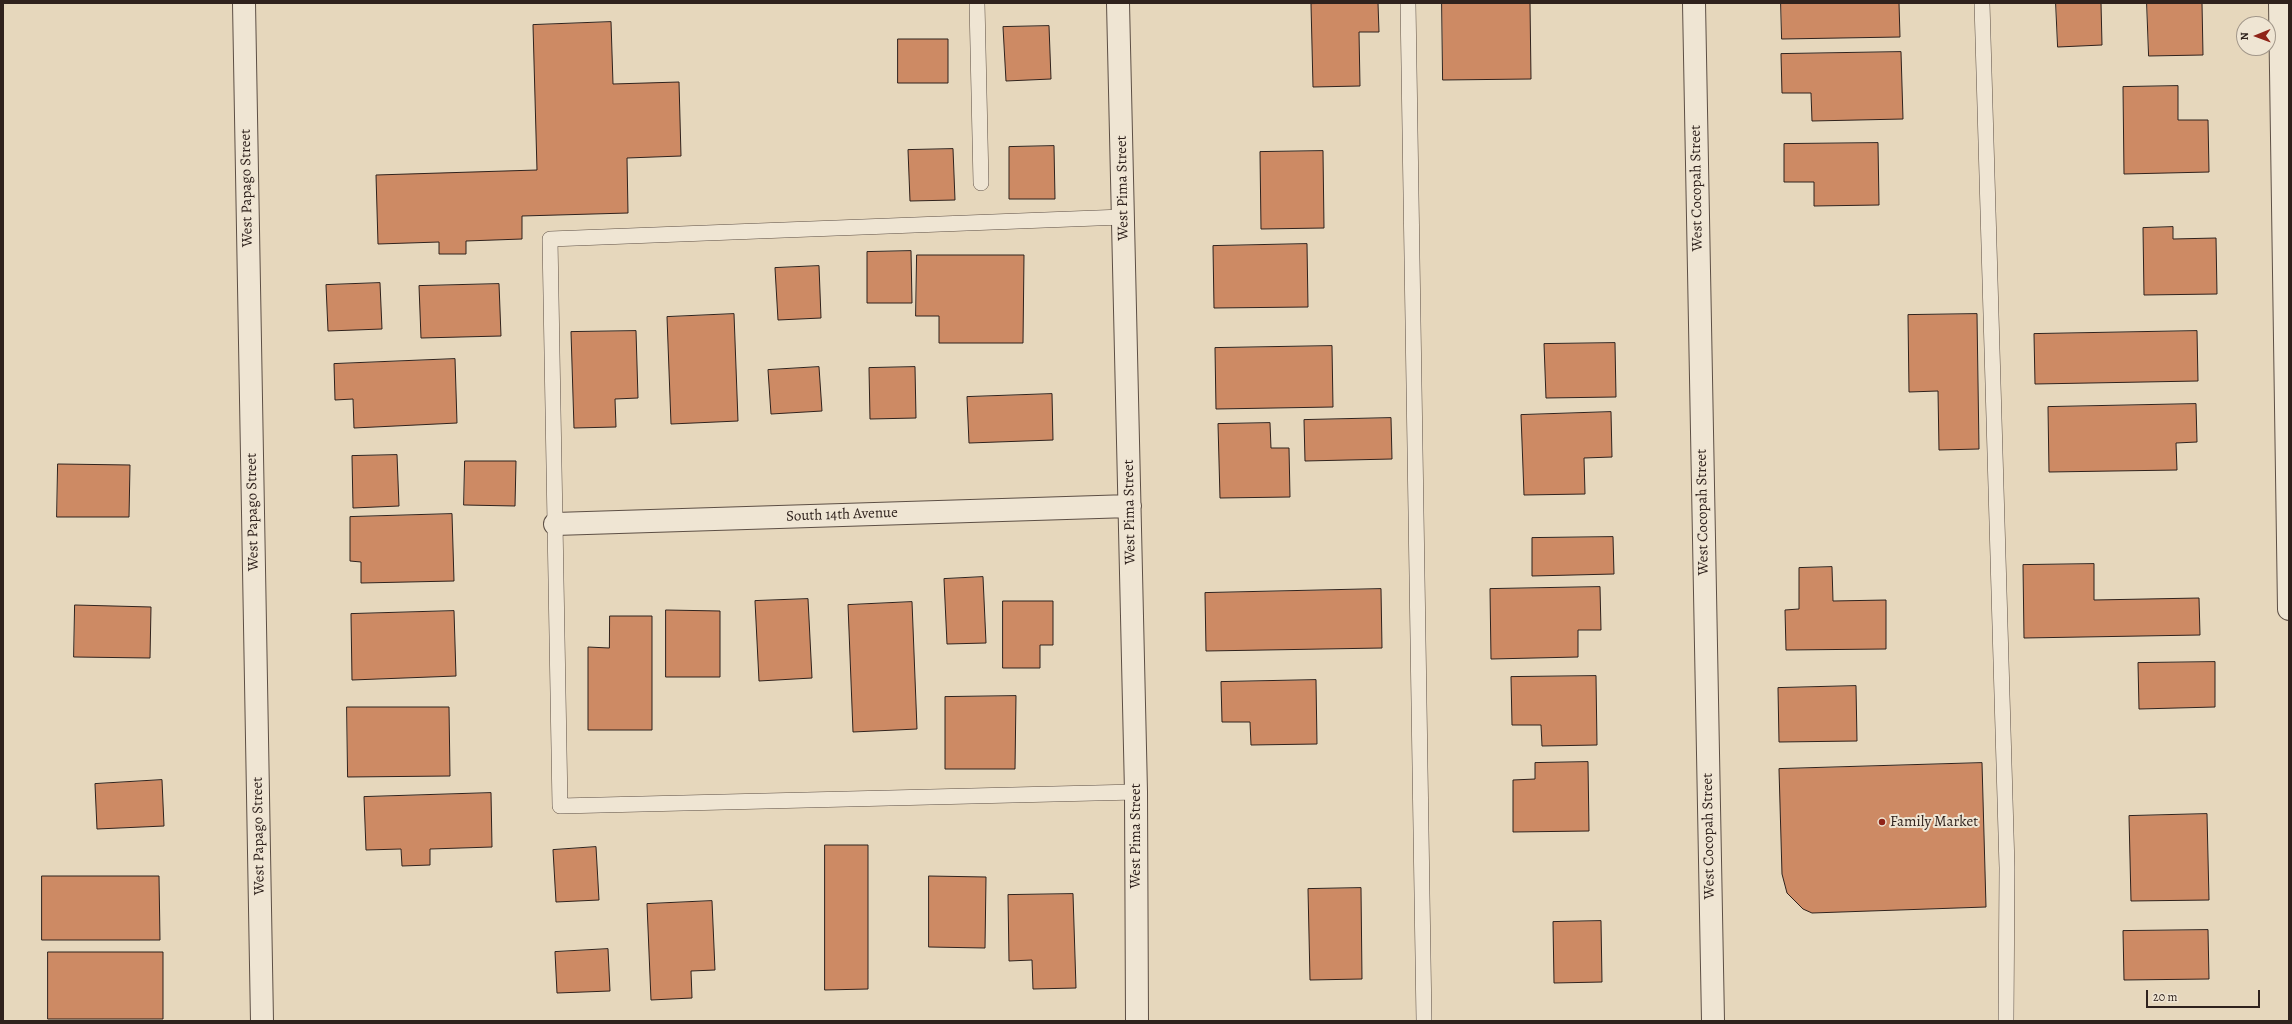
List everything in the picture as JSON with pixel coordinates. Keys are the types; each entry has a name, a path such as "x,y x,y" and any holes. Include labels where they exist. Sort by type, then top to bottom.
{"street":[{"name":"West Papago Street","path":"244,3 262,1021"},
{"name":"West Pima Street","path":"1118,3 1136,792 1137,1021"},
{"name":"West Cocopah Street","path":"1694,3 1713,1021"},
{"path":"2280,3 2289,609"},
{"name":"South 14th Avenue","path":"555,524 1130,506"}],"lane":[{"path":"977,3 981,183"},
{"path":"1408,3 1424,1021"},
{"path":"1982,3 2007,868 2006,1021"},
{"path":"1123,217 550,239 560,806 1136,792"}],"building":[{"path":"1378,3 1379,32 1359,32 1360,86 1313,87 1311,4"},
{"path":"1442,3 1530,3 1531,79 1443,80"},
{"path":"1781,3 1899,3 1900,37 1782,39"},
{"path":"2056,3 2101,3 2102,45 2058,47"},
{"path":"2147,3 2202,3 2203,55 2149,56"},
{"path":"611,22 613,84 679,82 681,156 627,158 628,213 522,216 522,239 466,241 466,254 439,254 439,242 378,244 376,175 537,170 533,25"},
{"path":"1049,26 1051,79 1006,81 1003,27"},
{"path":"898,39 948,39 948,83 898,83"},
{"path":"1901,52 1903,119 1812,121 1811,93 1782,93 1781,54"},
{"path":"2178,86 2178,120 2208,120 2209,172 2124,174 2123,87"},
{"path":"1878,143 1879,205 1814,206 1814,182 1784,182 1784,144"},
{"path":"1054,146 1055,199 1009,199 1009,147"},
{"path":"953,149 955,200 910,201 908,150"},
{"path":"1323,151 1324,228 1261,229 1260,152"},
{"path":"2173,227 2173,239 2216,238 2217,294 2144,295 2143,228"},
{"path":"1307,244 1308,307 1214,308 1213,246"},
{"path":"911,251 912,303 867,303 867,252"},
{"path":"917,255 1024,255 1023,343 939,343 939,316 916,316"},
{"path":"819,266 821,318 778,320 775,268"},
{"path":"380,283 382,329 328,331 326,285"},
{"path":"499,284 501,336 421,338 419,286"},
{"path":"734,314 738,421 671,424 667,317"},
{"path":"1977,314 1979,449 1939,450 1938,391 1909,392 1908,315"},
{"path":"636,331 638,398 615,399 616,427 574,428 571,332"},
{"path":"2197,331 2198,381 2035,384 2034,334"},
{"path":"1615,343 1616,397 1546,398 1544,344"},
{"path":"1332,346 1333,407 1216,409 1215,348"},
{"path":"455,359 457,423 354,428 353,399 335,400 334,364"},
{"path":"819,367 822,411 771,414 768,370"},
{"path":"915,367 916,418 870,419 869,368"},
{"path":"1052,394 1053,440 969,443 967,397"},
{"path":"2196,404 2197,442 2176,443 2177,470 2049,472 2048,407"},
{"path":"1611,412 1612,457 1584,458 1585,494 1524,495 1521,415"},
{"path":"1391,418 1392,459 1305,461 1304,420"},
{"path":"1270,423 1271,448 1289,448 1290,497 1220,498 1218,424"},
{"path":"397,455 399,506 353,508 352,456"},
{"path":"465,461 516,461 515,506 464,505"},
{"path":"58,464 130,465 129,517 57,517"},
{"path":"452,514 454,581 361,583 361,562 350,561 350,517"},
{"path":"1613,537 1614,574 1532,576 1532,538"},
{"path":"2094,564 2094,600 2199,598 2200,635 2024,638 2023,565"},
{"path":"1832,567 1833,601 1886,600 1886,649 1786,650 1785,610 1799,609 1799,568"},
{"path":"983,577 986,643 947,644 944,579"},
{"path":"1600,587 1601,630 1578,630 1578,657 1491,659 1490,589"},
{"path":"1381,589 1382,648 1206,651 1205,593"},
{"path":"808,599 812,678 759,681 755,601"},
{"path":"1003,601 1053,601 1053,645 1040,645 1040,668 1003,668"},
{"path":"912,602 917,729 853,732 848,605"},
{"path":"75,605 151,607 150,658 74,657"},
{"path":"666,610 720,611 720,677 666,677"},
{"path":"454,611 456,676 352,680 351,614"},
{"path":"610,616 652,616 652,730 588,730 588,647 609,648"},
{"path":"2215,662 2215,707 2139,709 2138,663"},
{"path":"1596,676 1597,745 1542,746 1541,725 1512,725 1511,677"},
{"path":"1316,680 1317,744 1251,745 1250,722 1222,722 1221,682"},
{"path":"1856,686 1857,741 1779,742 1778,688"},
{"path":"1016,696 1015,769 945,769 945,697"},
{"path":"347,707 449,707 450,776 348,777"},
{"path":"1588,762 1589,831 1513,832 1513,780 1535,779 1535,763"},
{"name":"Family Market","path":"1982,763 1986,907 1812,913 1803,909 1787,893 1782,874 1779,769"},
{"path":"162,780 164,826 97,829 95,784"},
{"path":"491,793 492,847 430,849 430,865 402,866 401,849 366,850 364,797"},
{"path":"2207,814 2209,900 2131,901 2129,816"},
{"path":"825,845 868,845 868,989 825,990"},
{"path":"596,847 599,900 556,902 553,850"},
{"path":"42,876 159,876 160,940 42,940"},
{"path":"929,876 986,877 985,948 929,947"},
{"path":"1361,888 1362,979 1310,980 1308,889"},
{"path":"1073,894 1076,988 1033,989 1032,960 1009,961 1008,895"},
{"path":"712,901 715,970 691,971 692,998 651,1000 647,904"},
{"path":"1601,921 1602,982 1554,983 1553,922"},
{"path":"2208,930 2209,979 2124,980 2123,931"},
{"path":"608,949 610,991 557,993 555,952"},
{"path":"48,952 163,952 163,1019 48,1019"}],"place":[{"name":"Family Market","path":"1882,822"}]}
